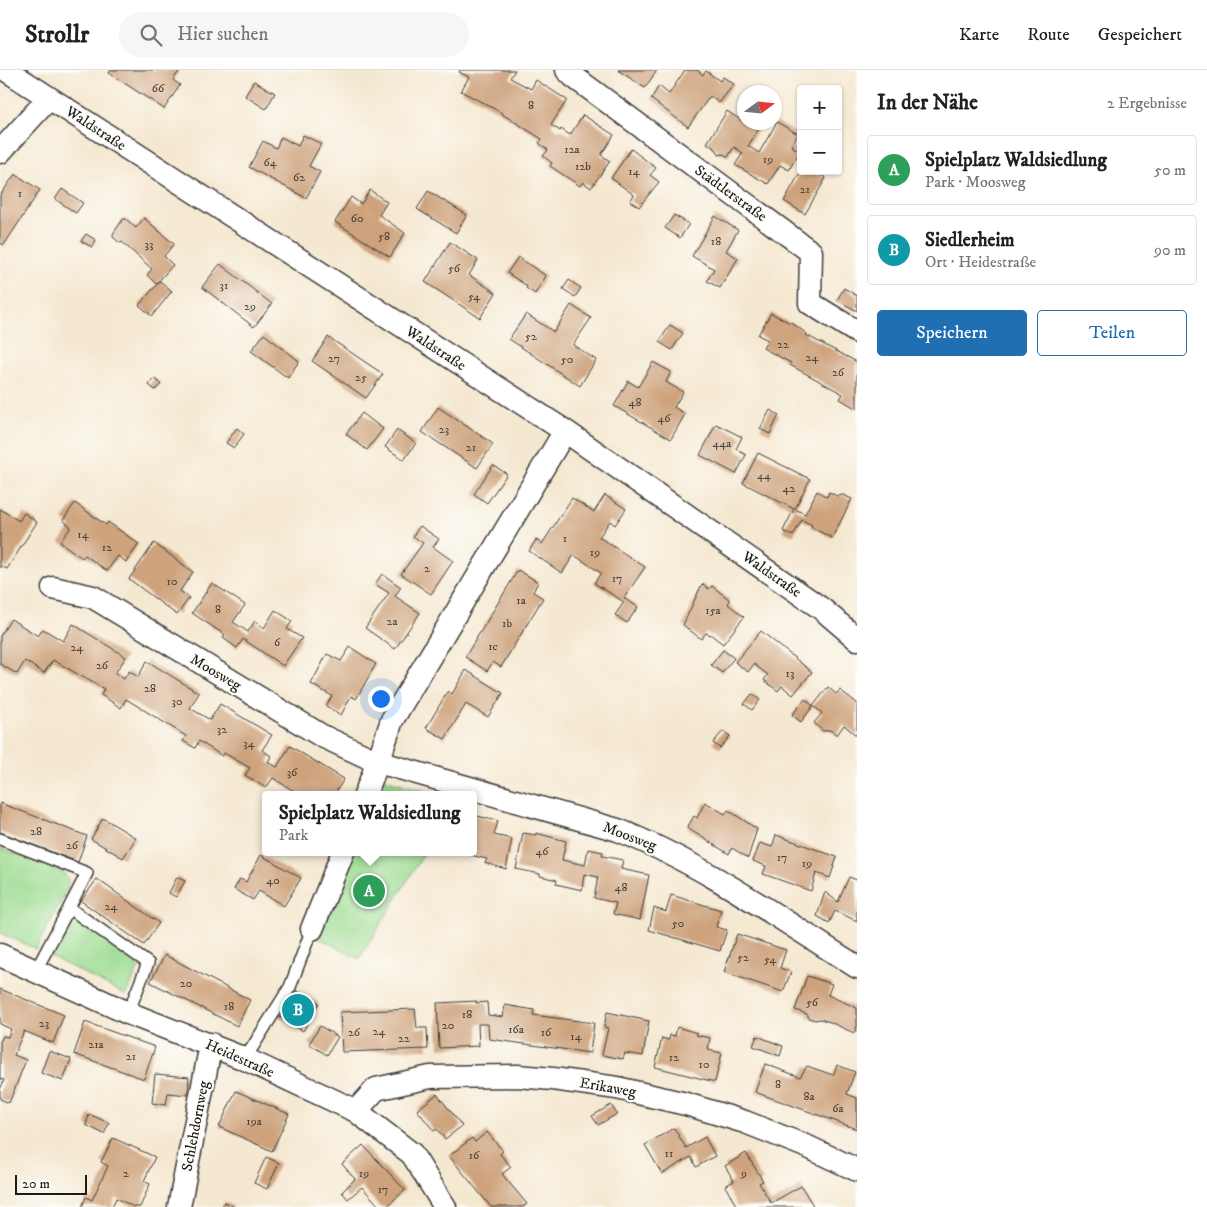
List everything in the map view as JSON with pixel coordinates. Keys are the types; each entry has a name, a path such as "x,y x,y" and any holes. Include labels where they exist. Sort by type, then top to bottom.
{"street":[{"name":"Waldstraße","path":"6,70 565,431 822,609 857,639"},
{"name":"Städtlerstraße","path":"567,70 811,252 810,303 857,332"},
{"path":"0,152 50,98"},
{"path":"367,791 392,720 565,431"},
{"name":"Moosweg","path":"52,588 93,597 322,736 378,762 618,830 654,844 686,860 857,966"},
{"path":"312,929 341,856"},
{"name":"Heidestraße","path":"0,955 128,1013 246,1059 356,1111 412,1154 445,1207"},
{"name":"Schlehdornweg","path":"179,1207 211,1044"},
{"name":"Erikaweg","path":"356,1111 376,1089 430,1077 517,1076 553,1079 618,1088 686,1104 744,1122 799,1143 857,1170"}],"lane":[{"path":"0,839 87,873 34,972"},
{"path":"68,908 148,962 128,1013"},
{"path":"246,1059 290,987 312,929"}],"green space":[{"path":"381,778 426,791 376,791"},
{"path":"0,848 64,873 68,880 68,888 36,949 0,933"},
{"path":"350,856 423,856 359,959 319,938"},
{"path":"71,920 80,920 134,957 138,969 126,995 48,955 64,924"}],"building":[{"path":"111,70 180,70 173,80 180,85 164,109 109,73"},
{"path":"460,70 515,70 510,78 531,89 536,80 567,100 551,125 560,131 561,129 570,135 583,115 614,135 601,155 610,161 591,188 583,182 580,186 550,166 552,163 543,156 548,150 539,143 542,139 502,113 461,91 469,77 459,72"},
{"path":"618,70 657,70 645,88"},
{"path":"685,70 697,70 703,75 706,71 720,81 723,77 734,84 719,103 710,96 688,127 651,99 659,86 669,94"},
{"path":"254,81 275,93 266,109 245,96"},
{"path":"727,111 737,118 737,130 758,130 748,146 759,153 772,130 782,130 782,125 797,133 791,146 797,149 797,156 789,170 780,165 768,184 735,165 743,153 734,147 728,157 723,154 719,155 717,150 707,143"},
{"path":"303,135 321,144 309,166 320,172 306,198 249,167 263,141 276,148 281,137 298,146"},
{"path":"631,149 656,168 650,175 659,182 639,207 630,201 634,195 611,178"},
{"path":"15,174 40,190 4,245 0,243 0,196"},
{"path":"799,175 821,175 826,178 805,214 784,201"},
{"path":"62,189 83,203 76,213 55,199"},
{"path":"370,190 387,202 379,215 405,233 390,257 335,222 351,197 361,204"},
{"path":"428,191 467,215 456,233 417,209"},
{"path":"674,215 689,224 680,238 665,228"},
{"path":"715,216 738,230 726,251 738,258 720,288 707,281 714,269 692,256"},
{"path":"144,218 174,244 164,256 173,265 156,284 147,275 152,269 122,242 120,243 113,237 123,219 126,219 136,228"},
{"path":"86,234 96,240 92,247 81,241"},
{"path":"450,242 478,260 469,275 496,293 480,318 425,282"},
{"path":"518,257 546,276 535,294 526,288 527,286 507,273"},
{"path":"220,264 272,304 254,327 202,287"},
{"path":"569,280 581,288 575,297 563,289"},
{"path":"160,281 172,291 152,316 139,305"},
{"path":"844,288 857,296 857,311 837,300"},
{"path":"571,305 591,318 573,345 596,360 580,386 509,339 526,314 554,332"},
{"path":"771,313 791,322 806,335 857,362 857,409 840,399 843,394 763,348 768,340 758,335"},
{"path":"670,325 683,333 672,350 659,342"},
{"path":"264,334 299,361 288,378 251,351"},
{"path":"328,337 383,374 366,398 312,361"},
{"path":"653,362 671,372 666,382 683,392 674,407 685,414 671,439 614,406 628,381 638,387"},
{"path":"154,378 161,384 155,390 149,385"},
{"path":"438,407 493,444 477,468 422,432"},
{"path":"770,410 779,415 770,434 760,429"},
{"path":"362,413 383,429 367,450 346,434"},
{"path":"716,424 742,437 736,449 746,455 736,474 700,455"},
{"path":"237,428 244,434 234,448 226,443"},
{"path":"397,430 416,443 404,460 385,447"},
{"path":"758,453 810,479 795,509 805,514 817,491 827,497 829,492 852,499 832,538 802,520 793,536 783,531 794,509 743,483"},
{"path":"493,465 507,474 487,503 474,494"},
{"path":"605,495 626,509 615,525 610,521 599,537 645,567 624,598 638,607 627,623 615,615 624,602 594,583 601,573 574,555 562,573 529,551 536,540 542,544 572,498 594,512"},
{"path":"75,503 106,525 108,522 139,544 126,562 118,556 107,571 85,555 82,558 60,542 71,527 63,520"},
{"path":"0,509 19,521 24,513 37,522 7,569 1,566 0,568"},
{"path":"420,526 439,539 433,547 453,561 431,594 401,574 423,543 413,536"},
{"path":"154,543 193,572 180,591 189,598 177,615 129,579"},
{"path":"518,570 538,582 533,592 543,598 501,667 493,662 487,671 465,657"},
{"path":"382,574 401,587 395,596 420,613 395,649 365,628 389,593 375,584"},
{"path":"212,583 245,605 233,622 248,632 255,621 264,628 275,610 292,621 287,629 302,638 283,666 243,639 237,648 223,638 225,635 192,613"},
{"path":"703,584 709,589 712,586 730,600 728,604 744,617 723,644 706,633 701,639 683,625"},
{"path":"11,619 38,636 43,629 63,641 73,624 126,657 115,673 124,679 129,671 138,677 147,661 199,693 190,708 210,720 220,704 272,735 262,750 271,756 268,762 277,767 290,746 344,779 336,791 294,791 273,778 266,788 245,775 250,768 224,753 222,756 199,741 195,748 183,741 186,736 126,699 121,708 101,695 104,689 53,660 44,673 25,661 17,674 0,664 0,636"},
{"path":"761,631 812,672 793,695 782,686 778,691 764,680 768,675 754,664 748,672 735,662"},
{"path":"350,647 376,664 356,699 351,696 341,715 326,706 332,696 311,684 327,654 341,661"},
{"path":"723,650 734,658 722,673 711,665"},
{"path":"466,670 503,693 488,717 466,704 445,739 426,728 448,691 452,694"},
{"path":"828,687 836,694 840,690 857,703 857,736 844,725 837,735 830,730 823,731 814,723 822,713 813,706"},
{"path":"752,694 760,700 752,710 744,704"},
{"path":"805,699 813,706 801,722 792,715"},
{"path":"723,731 730,736 720,748 713,743"},
{"path":"705,802 725,814 728,810 757,829 748,858 732,848 729,854 687,828 694,816 697,818"},
{"path":"0,803 87,836 78,862 0,832"},
{"path":"477,816 498,821 494,835 512,839 506,869 485,863 487,859 474,856 477,856"},
{"path":"103,818 136,838 123,858 91,839"},
{"path":"523,833 536,835 536,833 566,841 562,860 585,865 588,849 603,852 602,856 623,860 621,869 649,875 640,920 613,914 616,903 594,898 598,877 584,874 582,890 556,884 557,880 540,876 540,874 516,869"},
{"path":"776,835 837,857 830,878 816,873 811,891 763,874 766,866 753,861 760,843 772,847"},
{"path":"261,855 301,878 284,906 259,891 253,900 234,889 240,879 246,882"},
{"path":"177,877 185,881 176,897 169,893"},
{"path":"849,877 857,880 857,921 835,911 829,923 817,916 825,892 838,902"},
{"path":"97,879 159,923 144,945 81,901"},
{"path":"671,895 721,910 716,927 727,930 720,951 649,930 654,908 666,912"},
{"path":"737,934 786,950 780,968 791,972 783,992 724,972"},
{"path":"165,955 250,1000 237,1026 150,982"},
{"path":"807,976 832,984 828,995 857,1008 857,1026 854,1033 830,1022 809,1018 807,1014 795,1010"},
{"path":"0,989 64,1015 53,1043 24,1031 14,1055 26,1060 9,1103 0,1099 0,1090 4,1080 0,1079 0,1042 3,1036 8,1037 11,1029 0,1024"},
{"path":"293,989 319,1003 303,1031 278,1016"},
{"path":"477,1001 476,1003 487,1002 488,1015 503,1017 505,1005 534,1010 533,1015 594,1023 590,1053 489,1039 488,1024 478,1024 479,1046 439,1048 437,1003"},
{"path":"415,1009 417,1028 427,1028 428,1049 342,1052 340,1012"},
{"path":"607,1012 649,1021 643,1056 625,1053 623,1059 602,1055 608,1028 604,1027"},
{"path":"85,1022 155,1047 144,1079 74,1054"},
{"path":"320,1026 338,1037 327,1055 309,1044"},
{"path":"677,1027 697,1033 696,1035 710,1038 708,1050 722,1053 715,1082 655,1067 662,1038 669,1040 670,1035 675,1036"},
{"path":"757,1036 783,1046 780,1056 753,1046"},
{"path":"49,1051 71,1059 63,1081 41,1073"},
{"path":"765,1064 800,1077 807,1066 833,1075 837,1065 855,1072 847,1094 857,1098 857,1129 755,1092"},
{"path":"155,1074 189,1077 188,1095 168,1093 166,1105 152,1103"},
{"path":"236,1091 289,1114 272,1151 219,1127"},
{"path":"437,1094 462,1126 445,1139 437,1129 434,1131 417,1110"},
{"path":"611,1105 617,1114 598,1125 592,1116"},
{"path":"89,1114 109,1123 104,1134 86,1125"},
{"path":"674,1128 686,1148 705,1137 715,1156 696,1167 691,1157 662,1174 645,1145"},
{"path":"487,1132 503,1151 500,1154 511,1167 502,1174 527,1204 523,1207 491,1207 449,1156 472,1138 475,1142"},
{"path":"113,1138 155,1157 144,1181 150,1184 140,1207 134,1207 116,1198 112,1207 82,1207 86,1197 92,1200 108,1166 101,1162"},
{"path":"363,1145 405,1190 386,1207 380,1207 362,1187 348,1199 342,1192 355,1179 342,1164"},
{"path":"746,1153 763,1181 759,1183 771,1203 801,1186 814,1207 737,1207 725,1186 734,1181 725,1166"},
{"path":"266,1157 279,1163 267,1189 254,1183"},
{"path":"224,1202 235,1207 222,1207"}],"place":[{"name":"Spielplatz Waldsiedlung","path":"369,891"},
{"name":"Siedlerheim","path":"298,1010"}]}
